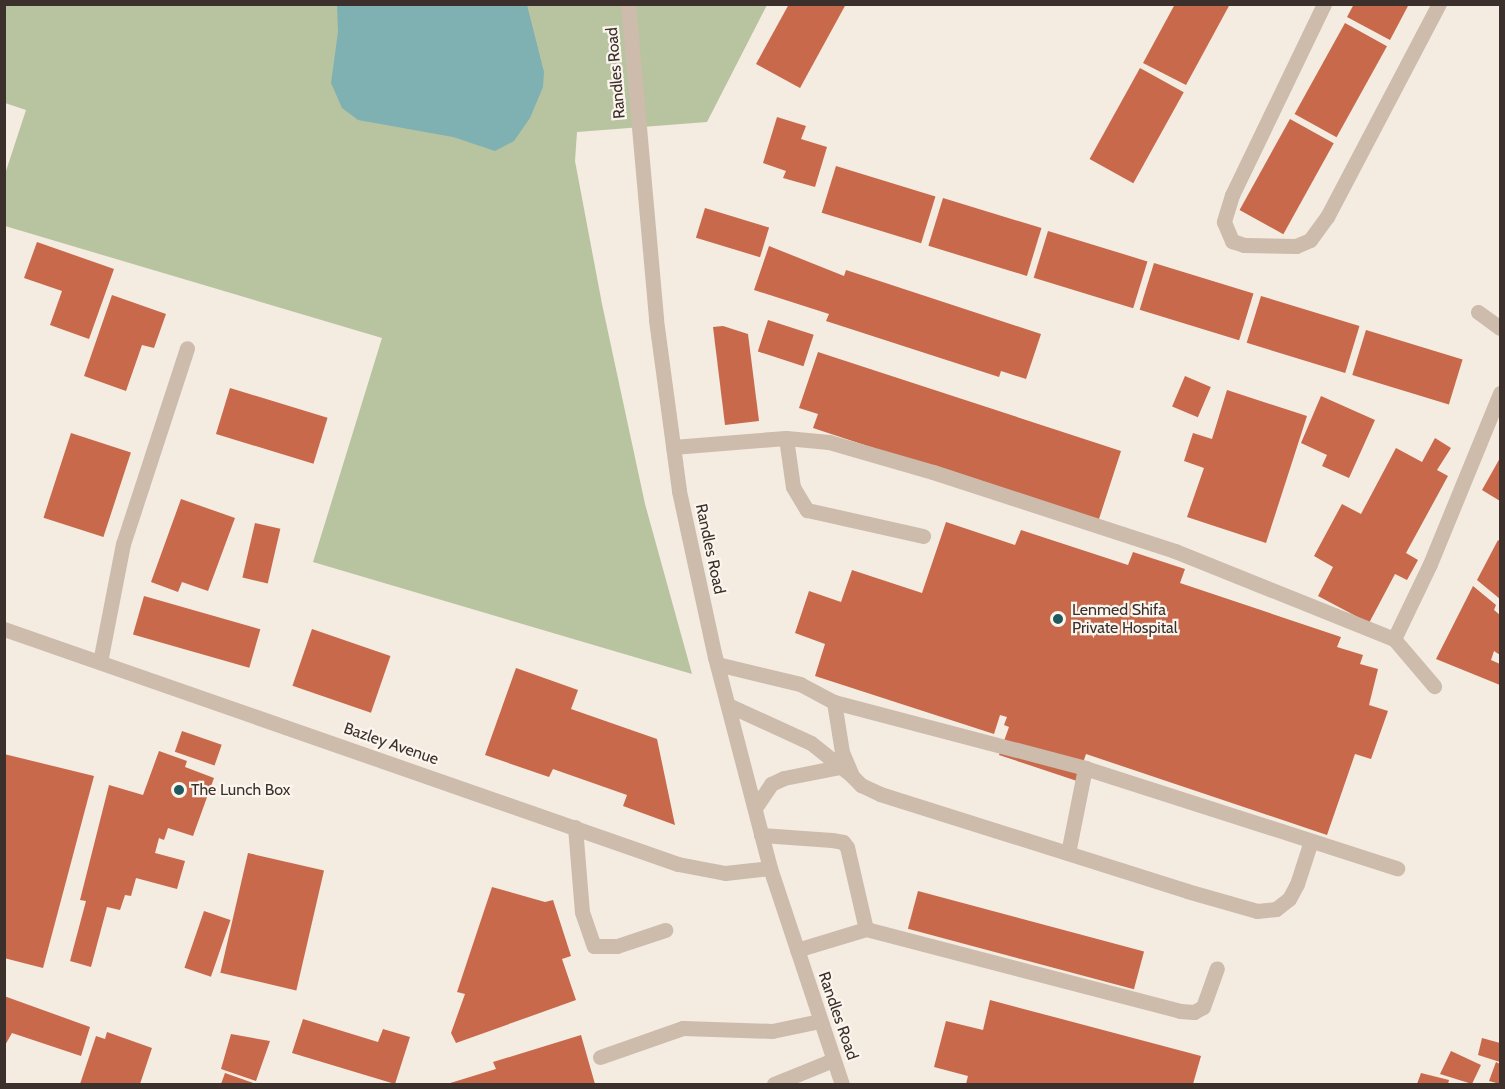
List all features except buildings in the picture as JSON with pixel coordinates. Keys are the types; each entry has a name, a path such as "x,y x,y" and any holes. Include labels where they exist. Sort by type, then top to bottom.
{"street":[{"name":"Randles Road","path":"628,4 656,320 679,491 717,664 761,836 842,1084"},
{"path":"1324,4 1232,195 1224,222 1232,241 1244,245 1296,246 1310,240 1327,217 1439,4"},
{"path":"1478,312 1500,327"},
{"path":"100,662 123,544 187,348"},
{"path":"1394,639 1430,564 1500,393"},
{"path":"786,438 794,487 807,510 924,536"},
{"path":"673,447 786,438 829,442 921,469 1175,551 1394,639 1434,686"},
{"name":"Bazley Avenue","path":"4,629 703,870 725,873 770,868"},
{"path":"717,664 800,684 834,702 1085,768 1397,868"},
{"path":"834,702 842,752 852,776"},
{"path":"728,705 811,743 839,767 880,794 1257,910 1276,909 1289,899 1311,841"},
{"path":"755,808 771,784 784,778 839,767"},
{"path":"1068,853 1085,768"},
{"path":"575,827 582,912 594,946 617,946 664,930"},
{"path":"761,836 843,842 866,929"},
{"path":"797,950 866,929 1180,1011 1194,1012 1203,1006 1216,968"},
{"path":"600,1057 683,1028 772,1031 820,1021"},
{"path":"774,1084 833,1060"}],"green space":[{"path":"4,5 767,5 707,122 577,132 575,161 602,304 645,504 692,674 313,562 382,338 5,226 5,174 26,110 5,103"}],"water":[{"path":"337,5 527,5 544,72 543,87 530,118 514,141 495,151 453,137 358,120 342,108 331,83 338,32"}],"place":[{"name":"Lenmed Shifa Private Hospital","path":"1058,619"},
{"name":"The Lunch Box","path":"179,790"}]}
